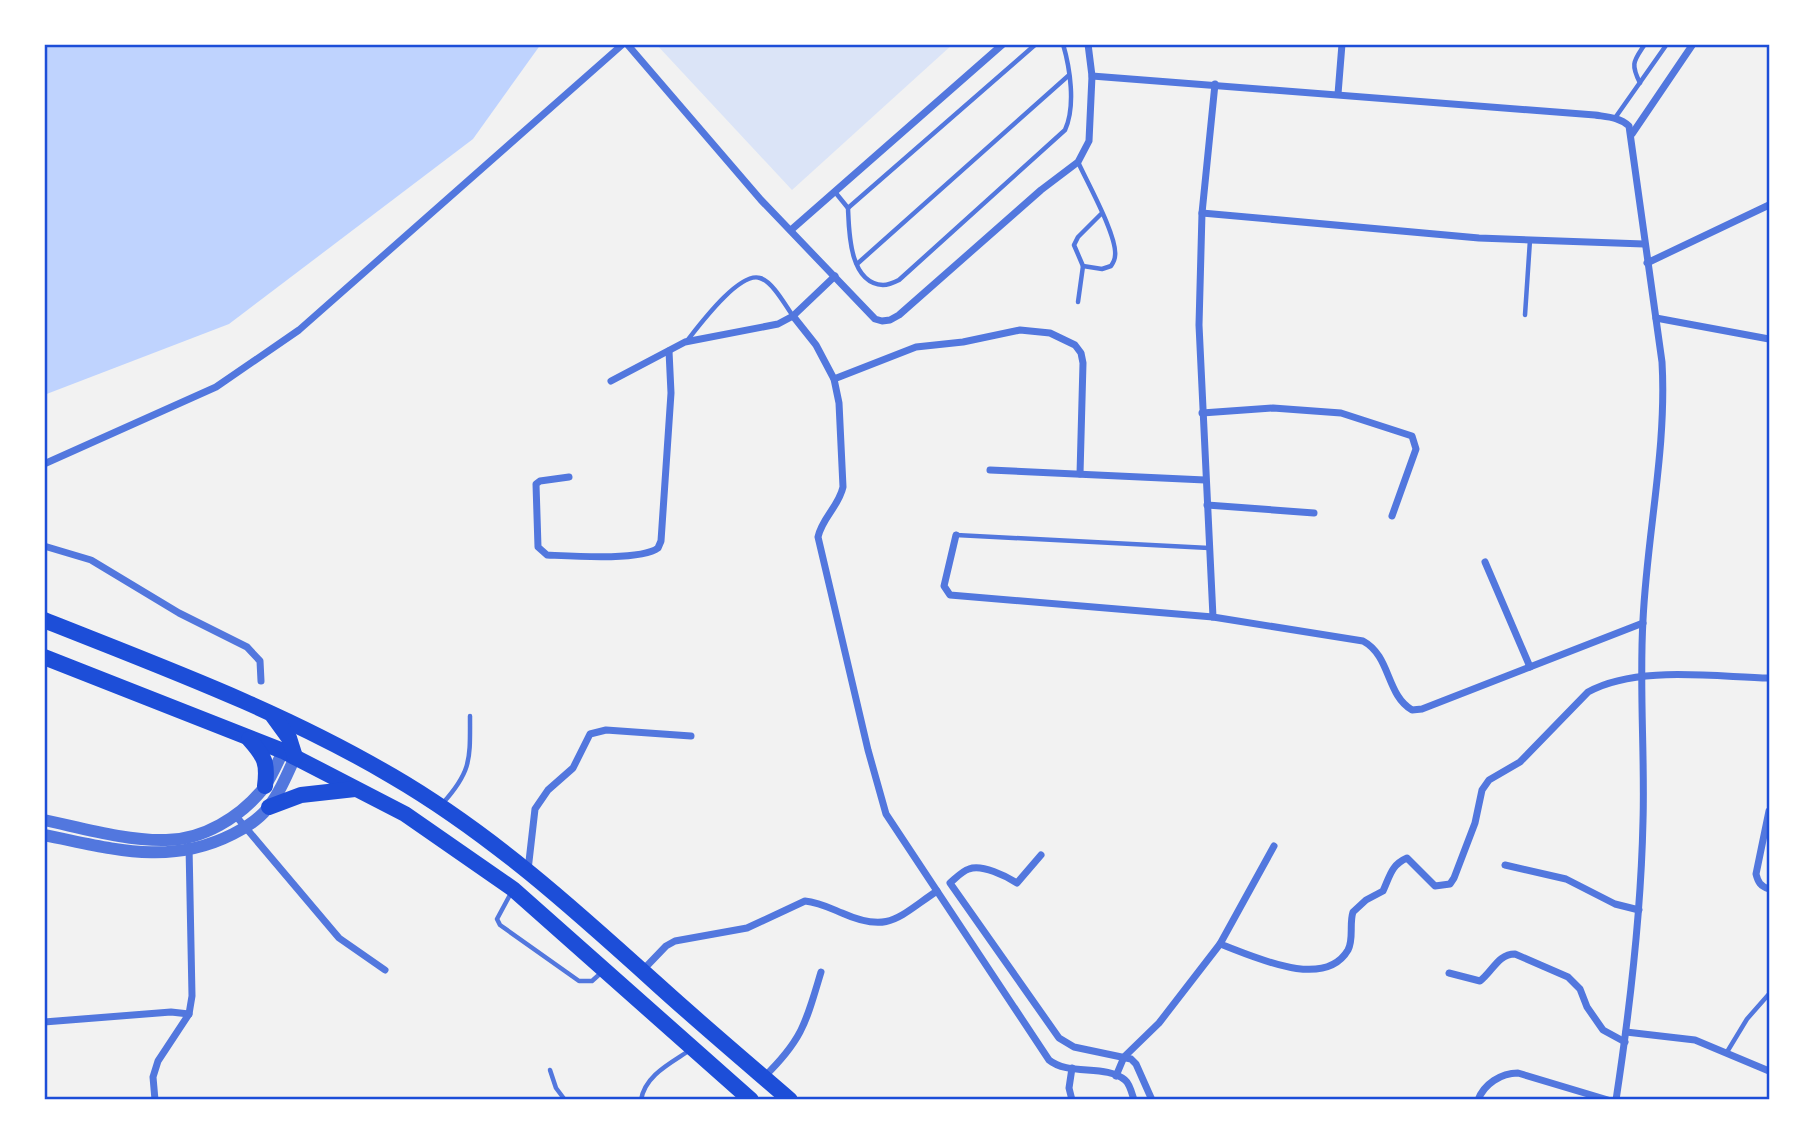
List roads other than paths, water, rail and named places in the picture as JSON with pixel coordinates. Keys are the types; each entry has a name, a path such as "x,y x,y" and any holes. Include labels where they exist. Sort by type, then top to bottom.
{"highway":[{"path":"44,620 269,711 394,777 493,843 528,871 790,1100"},
{"path":"46,658 291,752 405,814 513,890 606,969 691,1049 751,1100"},
{"path":"269,711 291,752"},
{"path":"248,737 263,754 267,769 265,786"},
{"path":"291,752 332,742"},
{"path":"269,807 300,795 357,789"}],"street":[{"path":"44,464 216,387 269,351 309,321 625,44 761,200 875,319 890,320 1041,190 1078,162 1089,141 1092,76 1088,44"},
{"path":"791,230 1003,44"},
{"path":"1338,94 1342,44"},
{"path":"1632,134 1693,44"},
{"path":"1092,76 1615,118 1623,120 1629,126 1662,362 1664,396 1643,623 1643,818 1639,910 1616,1100"},
{"path":"1213,617 1199,325 1202,213 1215,84"},
{"path":"1647,263 1769,205"},
{"path":"1202,213 1479,238 1644,244"},
{"path":"611,381 685,342 778,324 793,316 835,276"},
{"path":"793,316 816,345 834,379 839,403 843,487 841,497 825,520 818,537 881,804 1049,1060 1054,1064 1126,1080 1134,1100"},
{"path":"1656,318 1769,339"},
{"path":"834,379 916,348 963,342 1020,330 1050,333 1075,345 1081,353 1080,474"},
{"path":"569,477 540,481 536,484 538,547 541,552 547,555 596,556 644,554 658,548 661,541 671,393 669,351"},
{"path":"1202,413 1273,408 1341,413 1412,436 1416,449 1392,516"},
{"path":"990,470 1205,481"},
{"path":"1207,505 1314,513"},
{"path":"956,535 944,586 950,595 1213,617 1363,641 1379,652 1400,699 1412,709 1422,709 1643,623"},
{"path":"44,546 91,560 179,612 247,647 260,661 261,681"},
{"path":"1485,562 1530,667"},
{"path":"1220,944 1292,968 1315,971 1333,965 1350,946 1353,912 1366,900 1383,891 1389,871 1401,861 1409,859 1435,886 1450,884 1475,823 1482,790 1489,780 1520,762 1588,692 1599,686 1643,675 1769,678"},
{"path":"528,871 535,808 548,790 573,768 590,734 606,730 691,736"},
{"path":"44,820 166,841 187,837 219,827 235,815 265,786 291,752"},
{"path":"44,835 137,852 190,851 247,827 269,807 291,752"},
{"path":"1769,811 1756,874 1763,887 1769,889"},
{"path":"235,815 339,938 385,970"},
{"path":"155,1100 153,1077 158,1061 189,1014 192,996 190,851 187,837"},
{"path":"1116,1076 1124,1057 1159,1023 1220,944 1275,846"},
{"path":"1041,855 1017,884 982,868 973,867 966,869 950,883 1059,1038 1074,1046 1124,1057 1136,1064 1152,1100"},
{"path":"1505,865 1566,879 1615,904 1639,910"},
{"path":"642,971 666,946 675,941 747,928 805,901 815,902 862,922 876,924 890,922 937,891"},
{"path":"1449,973 1480,981 1501,958 1507,954 1515,954 1568,977 1580,989 1587,1007 1603,1030 1625,1042"},
{"path":"764,1078 798,1039 821,972"},
{"path":"44,1022 171,1012 189,1014"},
{"path":"1627,1024 1679,1036 1727,1052 1769,1071"},
{"path":"1072,1068 1069,1088 1072,1100"},
{"path":"1478,1100 1481,1093 1497,1078 1509,1073 1518,1073 1608,1100"}],"lane":[{"path":"848,208 1036,44"},
{"path":"835,192 848,208 850,249 857,264 869,280 883,285 899,280 1066,130 1070,119 1063,44"},
{"path":"1640,83 1633,63 1645,44"},
{"path":"1615,118 1667,44"},
{"path":"857,264 1068,75"},
{"path":"1078,162 1112,239 1115,258 1111,266 1102,269 1083,266"},
{"path":"1078,302 1083,266 1074,246 1078,237 1101,214"},
{"path":"1525,316 1530,240"},
{"path":"685,342 709,313 741,282 753,277 761,278 769,284 793,316"},
{"path":"956,535 1209,548"},
{"path":"439,807 465,775 470,761 470,716"},
{"path":"513,890 500,910 497,919 500,925 579,981 592,981 606,969"},
{"path":"1727,1052 1769,994"},
{"path":"641,1100 647,1084 657,1072 691,1049"},
{"path":"550,1070 556,1088 565,1100"}],"water":[{"path":"44,44 541,44 473,139 229,324 44,395"}]}
